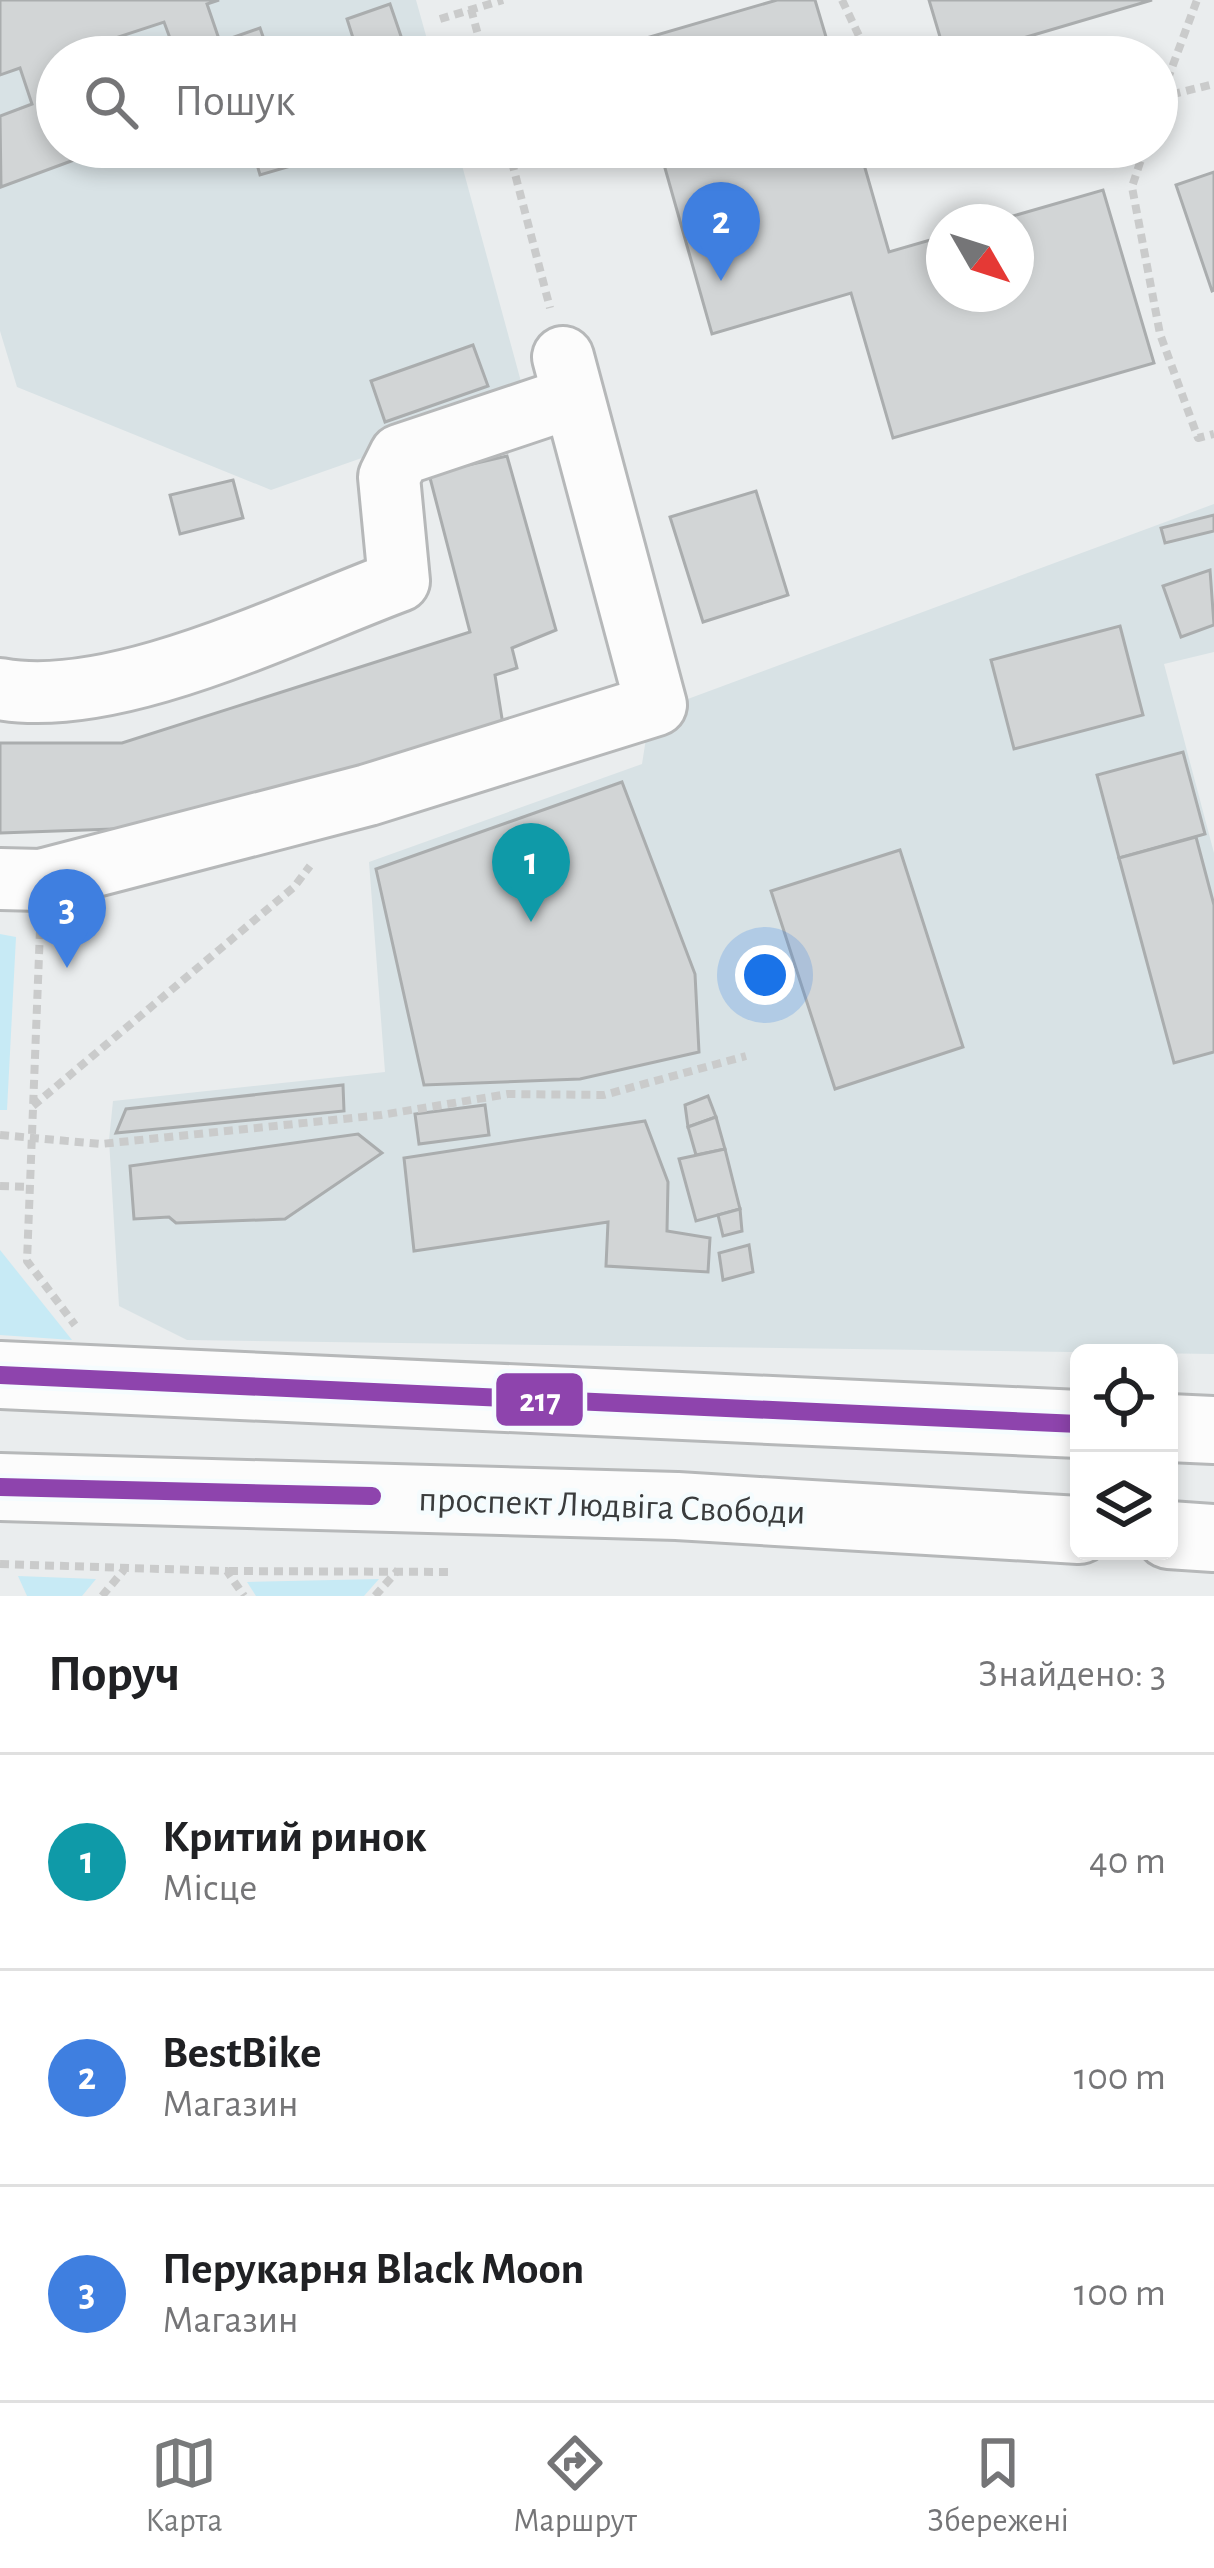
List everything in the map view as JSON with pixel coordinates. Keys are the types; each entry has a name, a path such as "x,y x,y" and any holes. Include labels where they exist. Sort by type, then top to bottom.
{"main road":[{"path":"0,1375 1070,1424"},
{"path":"1178,1428 1214,1430"},
{"name":"проспект Людвіга Свободи","path":"0,1487 677,1506 1070,1528"},
{"path":"1178,1536 1214,1538"}],"lane":[{"path":"0,689 32,695 138,679 399,581 389,477 400,455 568,377 656,705 368,794 21,880"}],"path":[{"path":"440,19 503,0"},
{"path":"842,0 858,36"},
{"path":"1178,49 1197,0"},
{"path":"471,9 478,36"},
{"path":"1178,93 1214,84"},
{"path":"513,168 568,377"},
{"path":"1138,168 1132,187 1160,334 1198,438 1214,434"},
{"path":"33,1106 294,887 368,794"},
{"path":"21,880 33,1106 27,1261 76,1326 97,1330"},
{"path":"0,1135 101,1144 381,1115 508,1094 604,1096 746,1056"},
{"path":"0,1186 30,1187"},
{"path":"0,1564 454,1572"},
{"path":"102,1596 126,1568"},
{"path":"375,1596 398,1570"},
{"path":"227,1571 244,1596"}],"shaded area":[{"path":"0,0 416,0 426,36 36,36 36,168 463,168 526,400 271,490 17,387 0,331"},
{"path":"1214,504 1214,652 1164,664 1214,853 1214,1354 1178,1354 1178,1344 1070,1344 1070,1352 187,1340 119,1306 109,1140 113,1101 385,1072 369,862 642,764 650,713"},
{"path":"0,934 16,937 7,1110 0,1110"},
{"path":"0,1250 72,1340 0,1335"},
{"path":"18,1576 96,1579 82,1596 27,1596"},
{"path":"379,1579 364,1596 256,1596 247,1582"}],"building":[{"path":"0,0 219,0 207,4 218,36 169,36 164,22 121,36 36,36 36,168 52,168 1,187 0,116 32,104 20,68 0,75"},
{"path":"777,0 815,0 826,36 653,36"},
{"path":"929,0 1152,0 1030,36 940,36"},
{"path":"390,4 401,36 352,36 347,19"},
{"path":"260,28 263,36 237,36"},
{"path":"258,168 284,168 260,175"},
{"path":"665,168 865,168 889,252 926,241 926,312 1034,312 1034,210 1103,190 1154,363 893,438 851,293 712,334"},
{"path":"1214,172 1214,290 1212,291 1176,185"},
{"path":"473,345 488,386 385,422 371,381"},
{"path":"507,456 556,630 512,648 517,668 495,675 504,731 142,828 0,833 0,743 122,743 470,632 429,474"},
{"path":"233,480 243,518 180,534 170,495"},
{"path":"756,491 788,595 703,622 670,517"},
{"path":"1214,515 1214,531 1165,543 1161,528"},
{"path":"1210,570 1214,625 1181,637 1163,586"},
{"path":"1120,626 1143,715 1014,749 991,660"},
{"path":"1183,752 1205,834 1119,858 1097,775"},
{"path":"622,782 695,974 699,1052 580,1079 424,1085 376,869"},
{"path":"1196,837 1214,905 1214,1052 1174,1063 1119,858"},
{"path":"900,850 963,1047 835,1089 771,891"},
{"path":"343,1085 344,1111 116,1133 126,1109"},
{"path":"708,1096 716,1117 688,1127 685,1105"},
{"path":"485,1105 489,1135 419,1144 415,1114"},
{"path":"716,1117 725,1149 696,1155 688,1127"},
{"path":"645,1121 668,1182 667,1231 710,1238 708,1272 606,1266 608,1222 414,1251 404,1158"},
{"path":"358,1134 382,1153 285,1219 176,1223 169,1217 134,1219 130,1166"},
{"path":"725,1149 740,1209 696,1221 679,1159"},
{"path":"740,1209 742,1231 723,1236 718,1215"},
{"path":"749,1245 753,1272 723,1280 719,1253"}],"transit line":[{"name":"217","path":"0,1375 1070,1424"},
{"name":"217","path":"0,1487 372,1496"}],"place":[{"name":"BestBike","path":"721,281"},
{"name":"Критий ринок","path":"531,922"},
{"name":"Перукарня Black Moon","path":"67,968"}]}
